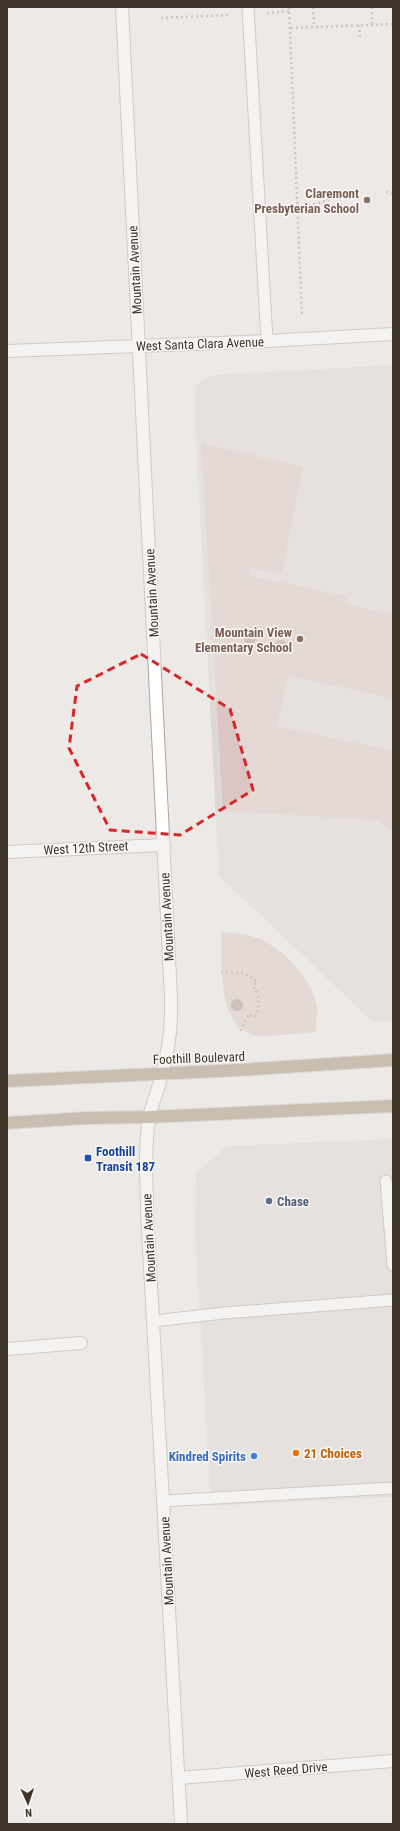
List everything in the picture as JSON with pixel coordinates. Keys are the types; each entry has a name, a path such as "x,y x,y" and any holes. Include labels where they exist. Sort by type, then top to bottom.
{"main road":[{"name":"Mountain Avenue","path":"122,7 172,1022 162,1073 149,1118 147,1153 147,1213 181,1824"},
{"name":"West Santa Clara Avenue","path":"7,351 267,341 393,334"},
{"name":"West 12th Street","path":"7,852 164,845"},
{"name":"Foothill Boulevard","path":"7,1081 239,1070 393,1060"},
{"path":"7,1123 87,1118 149,1118 393,1106"},
{"path":"7,1349 81,1343"},
{"name":"West Reed Drive","path":"179,1778 393,1761"}],"lane":[{"path":"248,10 267,341"},
{"path":"386,1181 393,1265"},
{"path":"154,1321 224,1313 393,1300"},
{"path":"164,1501 393,1488"}],"path":[{"path":"289,7 299,209 302,316"},
{"path":"313,7 314,27"},
{"path":"372,7 372,25"},
{"path":"160,18 248,10 290,11"},
{"path":"290,28 393,24"},
{"path":"359,25 360,40"},
{"path":"386,192 393,194"},
{"path":"299,209 344,195"},
{"path":"220,972 241,973 252,977 257,982 253,986 259,997 258,1008 254,1017 249,1014 239,1033"}],"highlighted area":[{"path":"141,654 230,709 253,790 180,835 110,830 69,748 77,686"}],"shaded area":[{"name":"Mountain View Elementary School","path":"393,365 393,1021 373,1022 219,876 194,402 195,387 203,379 213,375"},
{"path":"201,443 303,467 282,574 250,568 249,576 347,596 345,604 393,614 393,698 288,676 277,726 393,751 393,831 377,820 223,811"},
{"path":"221,932 236,933 260,939 278,950 295,966 303,975 314,995 317,1005 316,1032 261,1036 246,1032 236,1023 229,1010 224,995 221,961"},
{"path":"393,1139 393,1497 211,1506 195,1233 196,1173 227,1146"}],"place":[{"name":"Claremont Presbyterian School","path":"367,200"},
{"name":"Mountain View Elementary School","path":"300,639"},
{"name":"Foothill Transit 187","path":"88,1158"},
{"name":"Chase","path":"269,1201"},
{"name":"21 Choices","path":"296,1453"},
{"name":"Kindred Spirits","path":"254,1456"}]}
